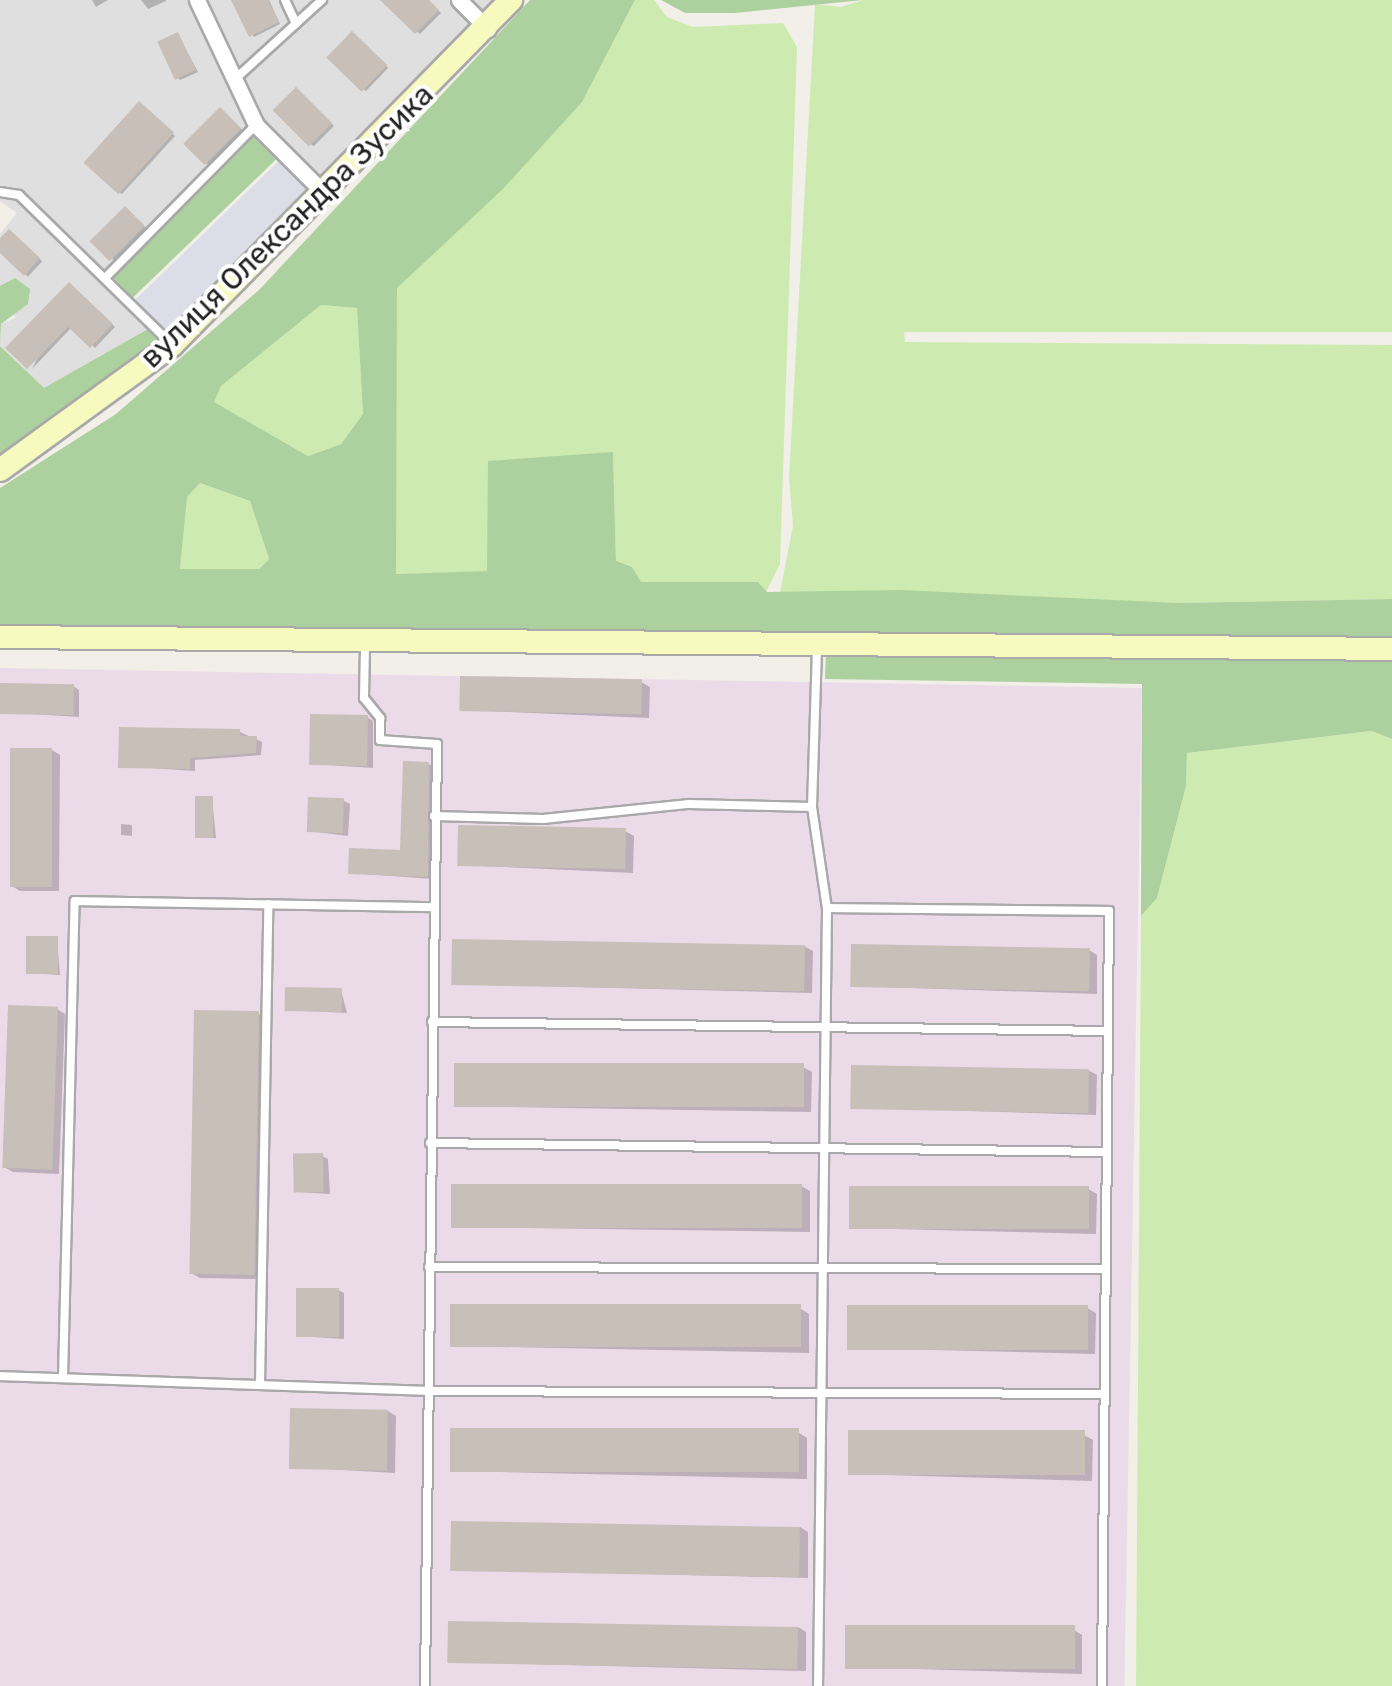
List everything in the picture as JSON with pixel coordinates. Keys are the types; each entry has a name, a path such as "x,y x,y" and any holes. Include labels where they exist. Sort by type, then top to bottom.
{"street":[{"path":"197,0 256,125 324,193"},
{"path":"459,0 488,29"},
{"name":"вулиця Олександра Зусика","path":"0,470 172,345 488,29 511,0"},
{"path":"0,637 1392,648"}],"lane":[{"path":"285,0 296,24"},
{"path":"234,80 322,0"},
{"path":"105,278 256,125"},
{"path":"0,192 18,195 172,345"},
{"path":"366,641 364,698 380,718 380,740 438,744 434,816 425,1686"},
{"path":"816,644 812,808 828,908 818,1686"},
{"path":"434,816 542,820 688,804 812,808"},
{"path":"63,1378 75,901 433,907"},
{"path":"260,1385 268,904"},
{"path":"828,908 1110,912 1102,1686"},
{"path":"432,1022 1108,1031"},
{"path":"430,1144 1107,1152"},
{"path":"429,1266 1106,1269"},
{"path":"0,1376 427,1390 1105,1394"}],"shaded area":[{"path":"0,0 495,0 479,29 322,187 255,118 99,278 148,329 44,389 0,346 1,324 15,318 0,286 0,234 17,213 0,201"},
{"path":"283,157 317,192 170,335 136,299"},
{"path":"0,668 1142,688 1124,1686 0,1686"}],"green space":[{"path":"530,0 635,0 582,102 503,189 397,288 396,574 487,571 488,461 613,452 616,561 632,567 641,582 758,582 767,592 901,590 1179,603 1392,599 1392,644 0,625 0,488 116,414 259,290","holes":["321,305 357,308 363,414 341,444 308,456 214,402 221,386","200,483 250,501 269,559 259,569 180,569 187,497"]},
{"path":"635,0 654,0 667,17 693,27 783,23 797,47 780,564 766,592 758,582 640,582 616,562 613,453 487,572 395,574 397,288 582,102"},
{"path":"661,0 863,0 735,13 685,13"},
{"path":"863,0 1392,0 1392,332 904,332 905,342 1392,345 1392,599 1179,603 780,592 793,526 789,477 815,4 841,7"},
{"path":"258,131 281,155 133,298 110,274"},
{"path":"15,278 30,289 28,304 1,324 0,346 0,286"},
{"path":"321,305 357,308 363,414 341,444 308,456 213,402 221,386"},
{"path":"148,329 163,346 0,456 0,346 44,388"},
{"path":"200,483 250,501 269,559 259,569 180,570 186,496"},
{"path":"826,651 1392,656 1392,739 1372,731 1187,753 1186,786 1157,898 1141,916 1142,684 825,679"},
{"path":"1373,731 1392,739 1392,1686 1136,1686 1141,916 1157,898 1186,786 1187,753"}],"building":[{"path":"231,0 268,0 279,22 249,37"},
{"path":"380,0 429,0 439,10 415,34"},
{"path":"352,31 387,65 362,92 326,58"},
{"path":"178,32 196,70 175,80 157,42"},
{"path":"296,87 332,123 309,146 273,110"},
{"path":"139,101 174,132 118,194 83,163"},
{"path":"220,107 241,128 204,165 183,144"},
{"path":"125,206 145,226 109,261 90,241"},
{"path":"9,229 40,258 24,276 0,253 0,238"},
{"path":"69,282 113,324 90,348 68,327 27,369 5,348"},
{"path":"460,676 642,679 641,714 459,711"},
{"path":"0,683 74,684 73,715 0,714"},
{"path":"310,714 368,715 367,766 309,765"},
{"path":"119,727 240,729 240,736 257,736 256,753 190,758 190,769 118,768"},
{"path":"10,748 52,748 52,887 10,887"},
{"path":"403,761 429,762 428,877 348,874 349,848 400,850"},
{"path":"195,796 213,796 213,838 195,838"},
{"path":"308,797 344,798 343,833 307,832"},
{"path":"458,825 626,828 625,869 457,866"},
{"path":"26,936 58,936 58,974 26,974"},
{"path":"452,939 805,945 804,991 451,985"},
{"path":"851,944 1090,948 1089,991 850,987"},
{"path":"285,987 342,988 342,1012 285,1011"},
{"path":"8,1005 58,1007 52,1170 2,1168"},
{"path":"194,1010 259,1011 254,1275 189,1274"},
{"path":"454,1063 804,1063 804,1107 454,1107"},
{"path":"851,1065 1089,1069 1088,1113 850,1109"},
{"path":"323,1153 324,1192 294,1193 293,1154"},
{"path":"451,1184 802,1184 802,1228 451,1228"},
{"path":"849,1186 1089,1186 1089,1229 849,1229"},
{"path":"296,1288 339,1288 339,1337 296,1337"},
{"path":"450,1304 801,1304 801,1347 450,1347"},
{"path":"847,1305 1088,1305 1088,1350 847,1350"},
{"path":"290,1408 388,1410 387,1471 289,1469"},
{"path":"450,1428 799,1428 799,1472 450,1472"},
{"path":"848,1430 1085,1430 1085,1475 848,1475"},
{"path":"451,1521 800,1527 799,1577 450,1571"},
{"path":"448,1621 798,1627 797,1669 447,1663"},
{"path":"845,1625 1075,1625 1075,1669 845,1669"}]}
